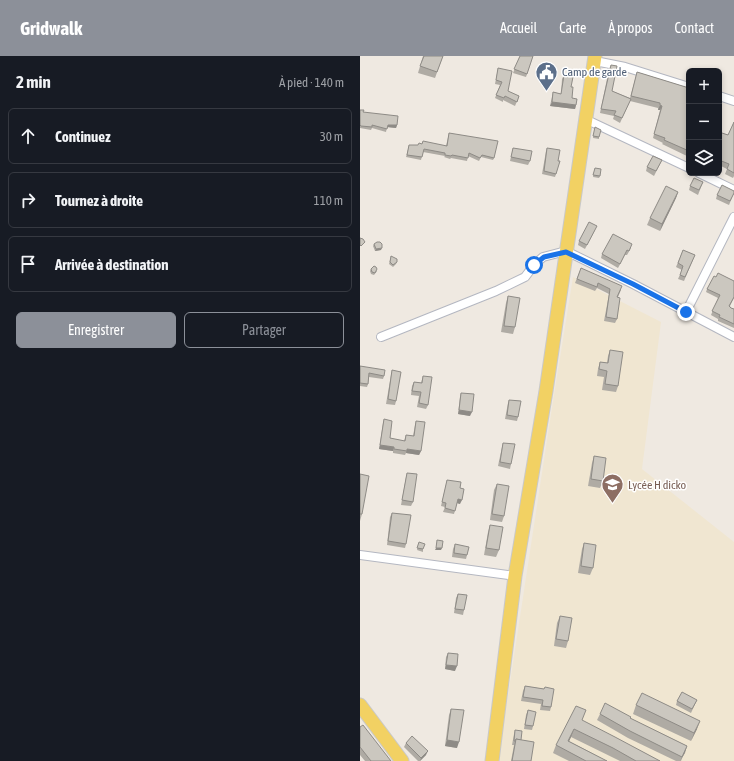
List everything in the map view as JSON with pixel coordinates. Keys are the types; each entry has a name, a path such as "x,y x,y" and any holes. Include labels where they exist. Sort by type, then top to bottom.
{"main road":[{"path":"492,761 515,576 546,391 595,59"},
{"path":"360,705 402,761"}],"street":[{"path":"595,59 686,86"},
{"path":"722,97 734,101"},
{"path":"585,119 686,167"},
{"path":"705,176 734,190"},
{"path":"686,312 734,217"},
{"path":"381,337 525,277 534,265 544,257 566,252 633,284 734,336"},
{"path":"360,555 515,576"}],"shaded area":[{"name":"Lycée H dicko","path":"573,277 661,322 642,469 734,542 734,761 498,761"}],"building":[{"path":"424,56 443,56 437,72 420,66"},
{"path":"520,56 533,56 527,74 514,69"},
{"path":"611,65 617,66 612,91 631,99 622,118 614,115 616,111 601,109"},
{"path":"498,68 512,71 508,91 519,96 517,102 505,96 504,98 496,95 502,82 496,80"},
{"path":"637,72 686,87 686,150 664,140 665,138 654,134 662,106 660,103 631,96"},
{"path":"564,75 573,77 571,87 573,87 572,98 577,99 576,105 552,102 553,92 561,94"},
{"path":"360,110 364,110 363,112 398,116 397,125 388,125 387,129 372,125 372,127 361,126"},
{"path":"734,122 734,173 727,169 729,164 722,161 722,133 728,135"},
{"path":"595,127 601,130 599,137 593,136"},
{"path":"449,133 498,141 494,158 482,155 480,158 469,153 468,158 451,156 445,155 445,153 424,149 422,157 407,155 409,145 418,145 419,143 422,144 423,141 447,146"},
{"path":"513,148 532,151 530,161 511,157"},
{"path":"547,148 560,150 558,161 560,161 556,174 544,171"},
{"path":"653,156 662,160 656,171 647,167"},
{"path":"595,168 601,169 600,176 593,175"},
{"path":"694,178 703,182 699,190 690,186"},
{"path":"722,185 734,191 730,201 717,195"},
{"path":"666,186 678,192 662,224 650,218"},
{"path":"589,222 597,226 587,245 579,241"},
{"path":"613,234 632,244 629,251 627,250 620,264 602,254"},
{"path":"360,238 365,242 361,246 360,245"},
{"path":"377,242 382,244 382,248 376,249 374,244"},
{"path":"683,250 695,255 685,277 680,275 683,266 678,263"},
{"path":"391,256 397,259 397,262 393,265 390,262"},
{"path":"374,266 377,269 375,273 372,272 371,269"},
{"path":"581,268 622,286 617,297 620,298 617,319 606,317 610,289 598,283 597,287 577,279"},
{"path":"718,273 734,281 734,297 729,306 734,309 734,324 719,317 720,315 712,311 720,295 707,289 714,276 716,277"},
{"path":"508,296 520,298 515,327 504,326"},
{"path":"610,350 623,352 618,386 605,384 607,371 599,369 600,362 608,363"},
{"path":"360,366 385,370 384,376 369,373 368,384 360,383"},
{"path":"392,370 401,372 396,401 388,399"},
{"path":"423,376 432,377 428,405 419,403 421,392 412,391 414,382 422,383"},
{"path":"461,393 474,394 472,412 459,410"},
{"path":"509,400 521,401 518,417 507,415"},
{"path":"384,419 392,421 390,438 405,441 406,435 414,436 416,421 425,422 421,451 407,449 407,451 380,445"},
{"path":"503,443 515,444 511,464 500,462"},
{"path":"594,456 606,458 603,481 591,479"},
{"path":"407,473 417,474 413,502 402,500"},
{"path":"360,474 369,476 362,514 360,514"},
{"path":"447,480 461,482 460,488 464,489 462,500 458,499 455,511 445,508 446,503 442,502"},
{"path":"497,484 509,486 504,516 492,514"},
{"path":"392,513 411,515 406,544 388,541"},
{"path":"490,525 503,527 499,550 486,548"},
{"path":"437,540 443,541 442,548 436,548"},
{"path":"419,542 425,544 423,549 417,548"},
{"path":"584,543 596,545 593,568 581,566"},
{"path":"455,544 469,547 467,555 454,553"},
{"path":"458,594 467,595 464,610 455,609"},
{"path":"560,616 572,618 568,641 556,639"},
{"path":"448,653 458,654 457,666 446,665"},
{"path":"525,686 554,689 551,707 542,706 543,700 523,697"},
{"path":"682,692 697,700 692,709 677,701"},
{"path":"642,693 700,721 694,733 636,705"},
{"path":"605,703 631,717 630,718 687,746 682,757 600,714"},
{"path":"576,706 586,710 582,720 660,761 636,761 574,729 568,741 607,761 586,761 556,745"},
{"path":"451,709 464,710 459,742 447,740"},
{"path":"528,710 536,712 533,726 525,725"},
{"path":"363,725 391,761 371,761 360,747 360,727"},
{"path":"515,730 522,731 521,740 516,739 514,741"},
{"path":"412,736 428,751 421,758 406,743"},
{"path":"516,739 534,742 531,761 512,761"}],"place":[{"name":"Camp de garde","path":"547,92"},
{"name":"Lycée H dicko","path":"612,504"}],"route":[{"path":"534,265 544,257 566,252 633,284 686,312"}]}
